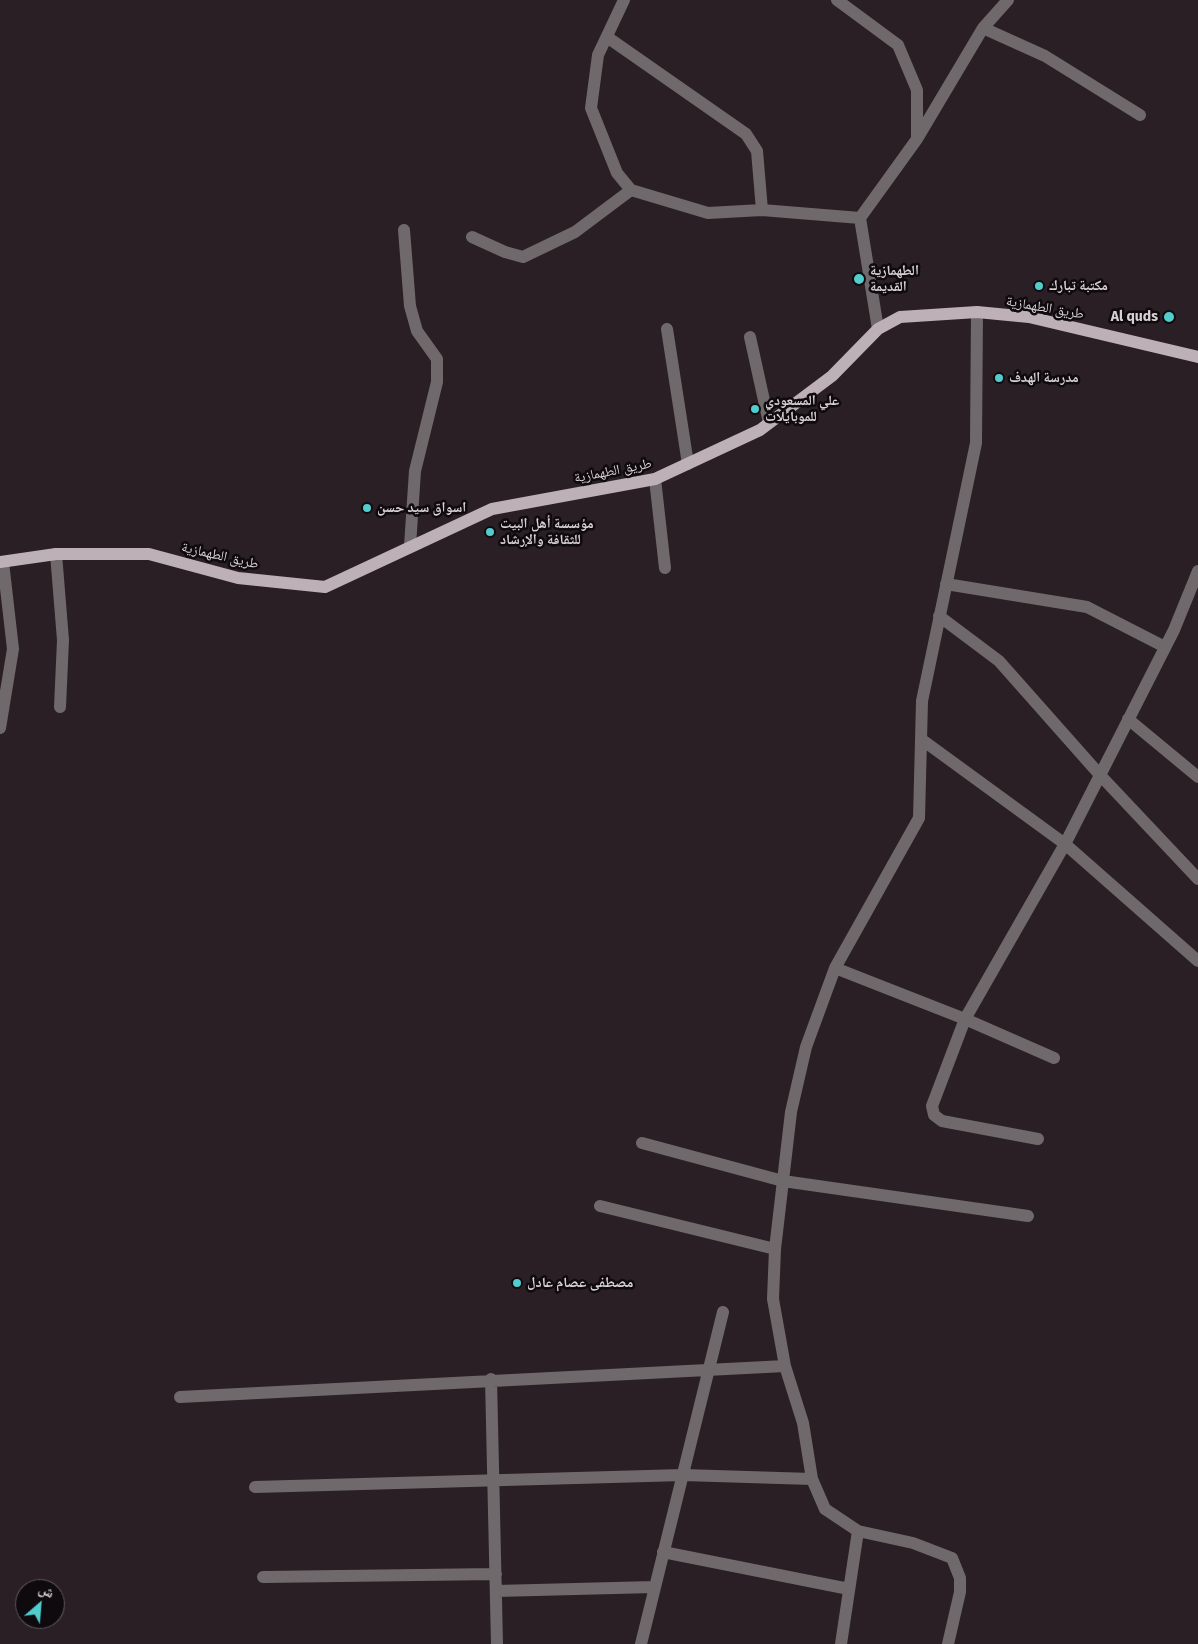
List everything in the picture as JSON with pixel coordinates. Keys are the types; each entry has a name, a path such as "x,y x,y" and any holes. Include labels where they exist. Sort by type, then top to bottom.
{"main road":[{"name":"طريق الطهمازية","path":"1,562 56,554 149,554 238,578 325,586 492,508 654,479 688,464 760,430 832,376 878,329 900,317 977,312 1029,317 1198,357"}],"street":[{"path":"624,0 598,56 591,108 617,173 631,190 708,213 762,210 860,218"},
{"path":"837,0 898,45 917,90 916,139"},
{"path":"878,329 860,218 916,139 983,28 1008,0"},
{"path":"983,28 1045,56 1140,115"},
{"path":"607,37 746,134 757,151 762,210"},
{"path":"472,237 505,252 523,256 576,232 631,190"},
{"path":"404,230 410,306 417,331 437,359 437,382 415,471 410,546"},
{"path":"948,1644 960,1592 960,1578 952,1558 913,1543 858,1532 825,1509 812,1480 803,1423 785,1366 773,1299 775,1249 791,1112 806,1047 835,968 919,818 922,702 976,443 977,312"},
{"path":"666,330 688,464"},
{"path":"750,337 769,423"},
{"path":"654,479 665,568"},
{"path":"56,554 63,640 60,707"},
{"path":"0,728 13,649 1,562"},
{"path":"1038,1139 942,1121 934,1115 932,1106 965,1019 1065,844 1165,647 1198,571"},
{"path":"946,584 1087,607 1165,647"},
{"path":"939,616 999,661 1100,775 1198,879"},
{"path":"1128,719 1198,777"},
{"path":"921,739 1065,844 1198,961"},
{"path":"835,968 965,1019 1054,1058"},
{"path":"642,1143 783,1181 1028,1216"},
{"path":"600,1206 775,1249"},
{"path":"641,1644 723,1312"},
{"path":"180,1397 490,1379 709,1371 785,1366"},
{"path":"490,1379 497,1644"},
{"path":"255,1487 684,1475 812,1480"},
{"path":"841,1644 858,1532"},
{"path":"663,1552 849,1589"},
{"path":"263,1577 496,1574"},
{"path":"496,1592 654,1587"}],"place":[{"name":"الطهمازية القديمة","path":"859,279"},
{"name":"مكتبة تبارك","path":"1039,286"},
{"name":"Al quds","path":"1169,317"},
{"name":"مدرسة الهدف","path":"999,378"},
{"name":"علي المسعودي للموبايلات","path":"755,409"},
{"name":"اسواق سيد حسن","path":"367,508"},
{"name":"مؤسسة أهل البيت للثقافة والإرشاد","path":"490,532"},
{"name":"مصطفى عصام عادل","path":"517,1283"}]}
